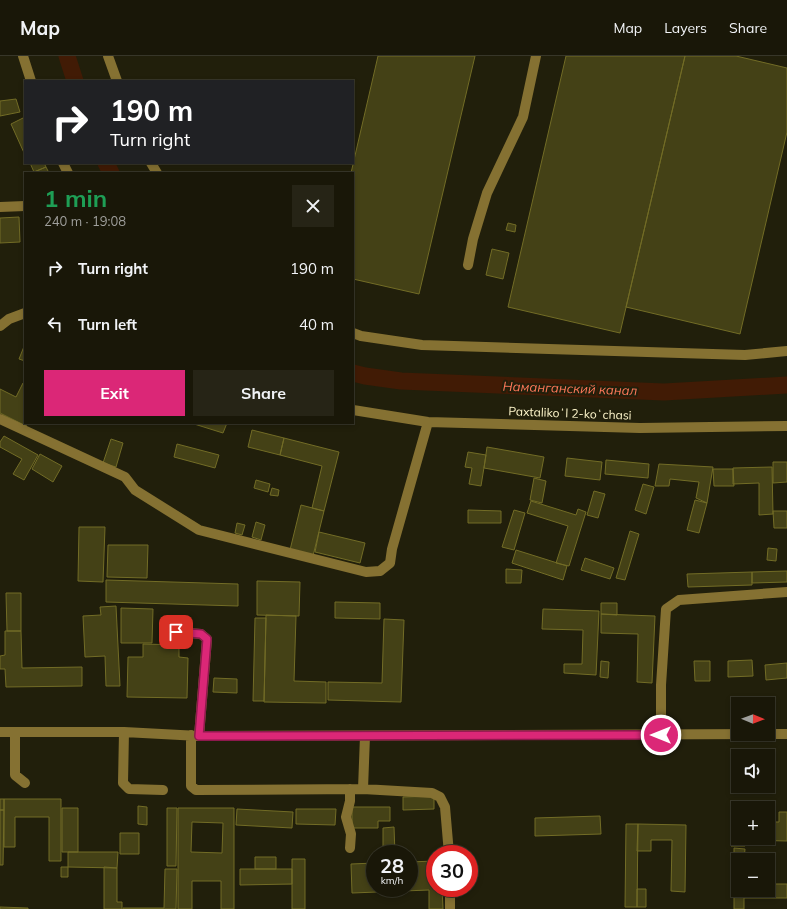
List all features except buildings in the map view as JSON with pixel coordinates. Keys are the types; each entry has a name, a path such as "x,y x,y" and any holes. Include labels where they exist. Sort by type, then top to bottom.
{"street":[{"path":"23,56 31,80"},
{"path":"108,56 117,80"},
{"path":"468,265 473,239 487,193 523,117 536,56"},
{"path":"0,207 24,206"},
{"path":"0,326 9,319 24,313"},
{"path":"354,333 361,336 422,345 745,355 787,352"},
{"name":"Paxtalikoʻl 2-koʻchasi","path":"354,410 428,422 640,428 787,426"},
{"path":"0,419 124,477 135,490 199,530 366,572 380,572 390,563 392,549 428,422"},
{"path":"661,735 661,685 666,609 679,600 787,592"},
{"path":"176,632 201,634 207,639 195,736 191,786 196,790 364,789 432,793 440,797 445,807 448,845"},
{"path":"0,732 124,732 195,736 787,734"},
{"path":"15,732 15,775 25,783"},
{"path":"124,732 123,783 129,789 163,790"},
{"path":"364,789 365,736"},
{"path":"350,789 350,801 346,817 351,834 350,848"},
{"path":"450,897 450,909"}],"waterway":[{"name":"Наманганский канал","path":"67,56 75,80"},
{"name":"Наманганский канал","path":"106,164 110,172"},
{"name":"Наманганский канал","path":"354,373 401,381 664,392 787,385"}],"route":[{"path":"176,632 201,634 207,639 199,736 661,735"}]}
